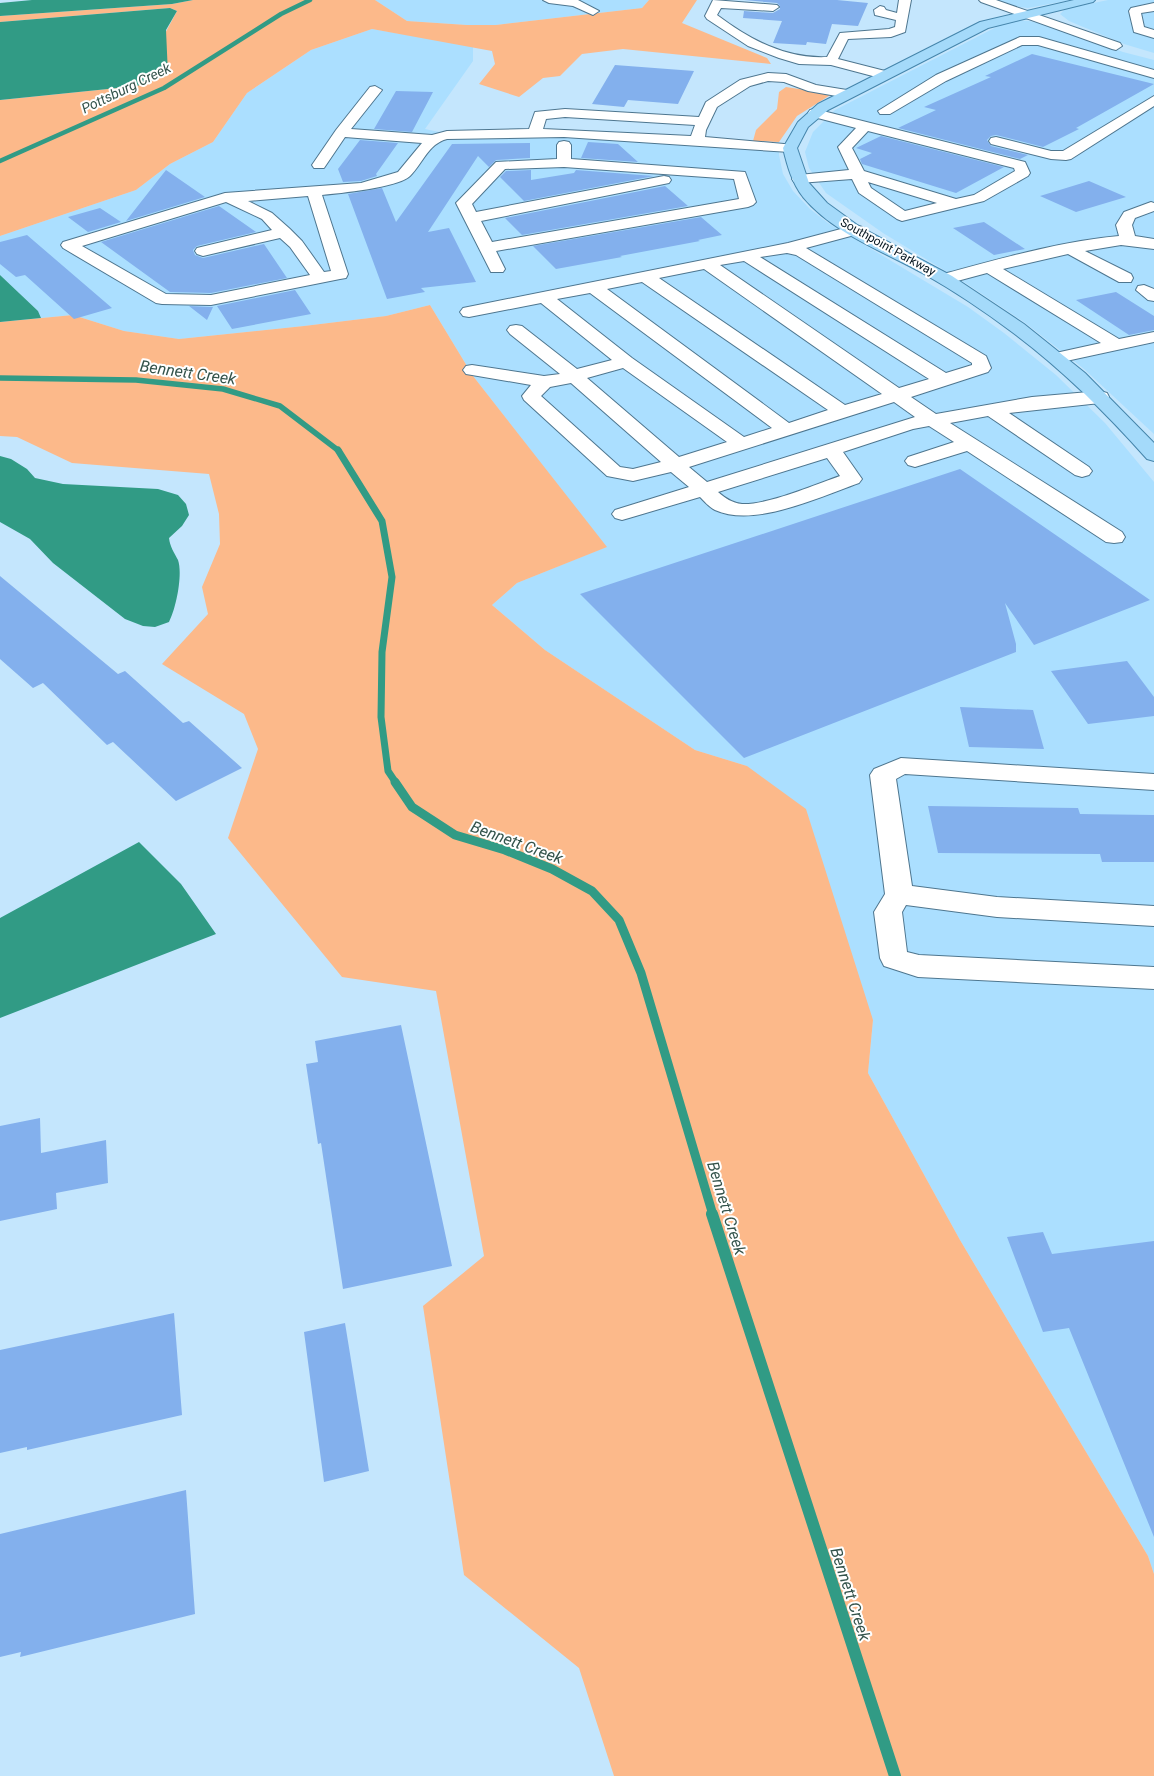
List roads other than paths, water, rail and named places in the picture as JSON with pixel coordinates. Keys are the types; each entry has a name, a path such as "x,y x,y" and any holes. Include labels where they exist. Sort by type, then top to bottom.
{"main road":[{"path":"790,148 797,130 815,113 848,99 884,75 935,48 984,25 1089,0"},
{"name":"Southpoint Parkway","path":"790,148 799,178 809,194 820,205 856,230 946,280 1027,335 1057,358 1100,397 1154,455"}],"street":[{"path":"549,0 576,3 593,10"},
{"path":"985,0 1131,50"},
{"path":"831,61 844,36 891,33 900,29 905,1 885,3 879,12 902,16"},
{"path":"773,7 718,2 711,16 755,45 786,56 821,62 831,61 884,75"},
{"path":"1154,7 1135,11 1138,29 1154,34"},
{"path":"903,116 880,110 941,78 1020,41 1038,41 1154,74"},
{"path":"935,48 980,60"},
{"path":"698,141 699,130 711,105 744,83 768,77 786,78 848,99"},
{"path":"320,165 341,133 376,90"},
{"path":"986,138 1051,155 1066,156 1154,100"},
{"path":"535,134 540,115 565,113 704,121"},
{"path":"815,113 1020,165 1023,173 979,198 902,216 864,190 845,147 865,126"},
{"path":"341,133 432,139 448,135 564,133 790,148"},
{"path":"564,133 564,163"},
{"path":"314,192 340,274 211,300 162,299 69,245 229,198 362,187 403,175 432,139"},
{"path":"487,248 748,202 740,175 666,175 564,163 501,165 464,203 472,218 487,248 498,269"},
{"path":"799,178 858,174 956,204"},
{"path":"472,218 666,175 693,186"},
{"path":"709,194 721,206"},
{"path":"229,198 267,216 296,244 320,278"},
{"path":"1128,241 1124,225 1129,215 1151,207"},
{"path":"469,312 788,248 856,230"},
{"path":"203,251 284,232"},
{"path":"946,280 988,267 1106,242 1141,240 1154,244"},
{"path":"544,382 531,396 538,404 614,472 633,475 675,465 982,368 980,360 802,252 788,248"},
{"path":"1070,249 1125,278"},
{"path":"746,255 944,380"},
{"path":"706,263 932,420 1114,537"},
{"path":"988,267 1118,346"},
{"path":"645,276 843,412"},
{"path":"593,287 787,430"},
{"path":"544,297 626,362 742,444"},
{"path":"516,330 574,376 721,505 741,510 761,509 852,479 832,450"},
{"path":"1057,358 1154,337"},
{"path":"472,370 544,382 626,362"},
{"path":"622,514 832,450 909,424 1032,403 1100,397"},
{"path":"992,410 1082,472"},
{"path":"915,461 969,444"},
{"path":"1154,782 902,766 883,775 899,894 888,912 894,958 918,966 1154,978"},
{"path":"899,894 997,907 1154,916"}],"waterway":[{"name":"Pottsburg Creek","path":"0,161 164,88 281,14 310,0"},
{"name":"Bennett Creek","path":"0,378 136,380 223,389 280,406 338,450"},
{"name":"Bennett Creek","path":"338,450 382,521 392,577 382,652 381,717 388,771 396,783"},
{"name":"Bennett Creek","path":"395,782 412,807 455,835 505,850 552,869 592,891 619,920 641,973 713,1215"},
{"name":"Bennett Creek","path":"712,1214 895,1776"}]}
